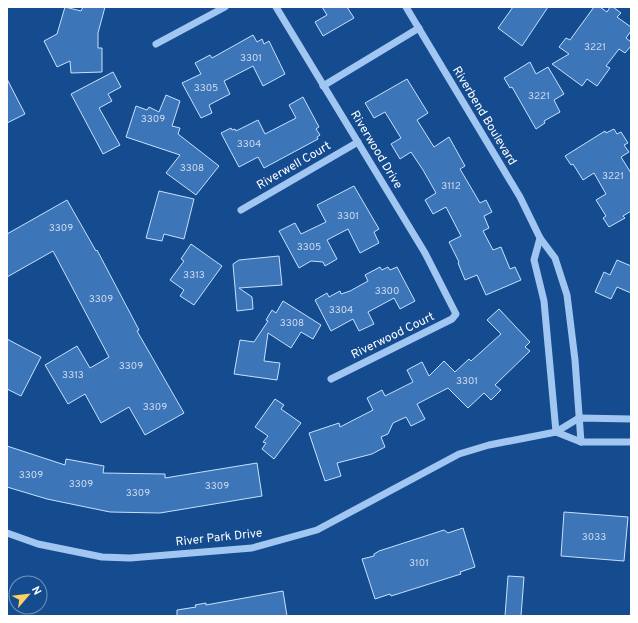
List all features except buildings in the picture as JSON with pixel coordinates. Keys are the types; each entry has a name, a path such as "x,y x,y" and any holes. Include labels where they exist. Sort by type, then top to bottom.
{"street":[{"path":"156,44 226,7"},
{"name":"Riverwood Drive","path":"276,7 425,253 452,307"},
{"name":"Riverbend Boulevard","path":"406,7 520,197 540,238 555,258 567,295 576,360 581,442"},
{"path":"323,86 419,28"},
{"name":"Riverwell Court","path":"241,210 358,142"},
{"path":"540,238 534,260 544,301 556,432 581,442 631,442"},
{"name":"Riverwood Court","path":"331,379 452,319 456,314 452,307"},
{"path":"579,418 631,419"},
{"name":"River Park Drive","path":"7,533 38,544 102,557 130,558 252,548 317,530 459,454 489,445 556,432 579,418"}]}
